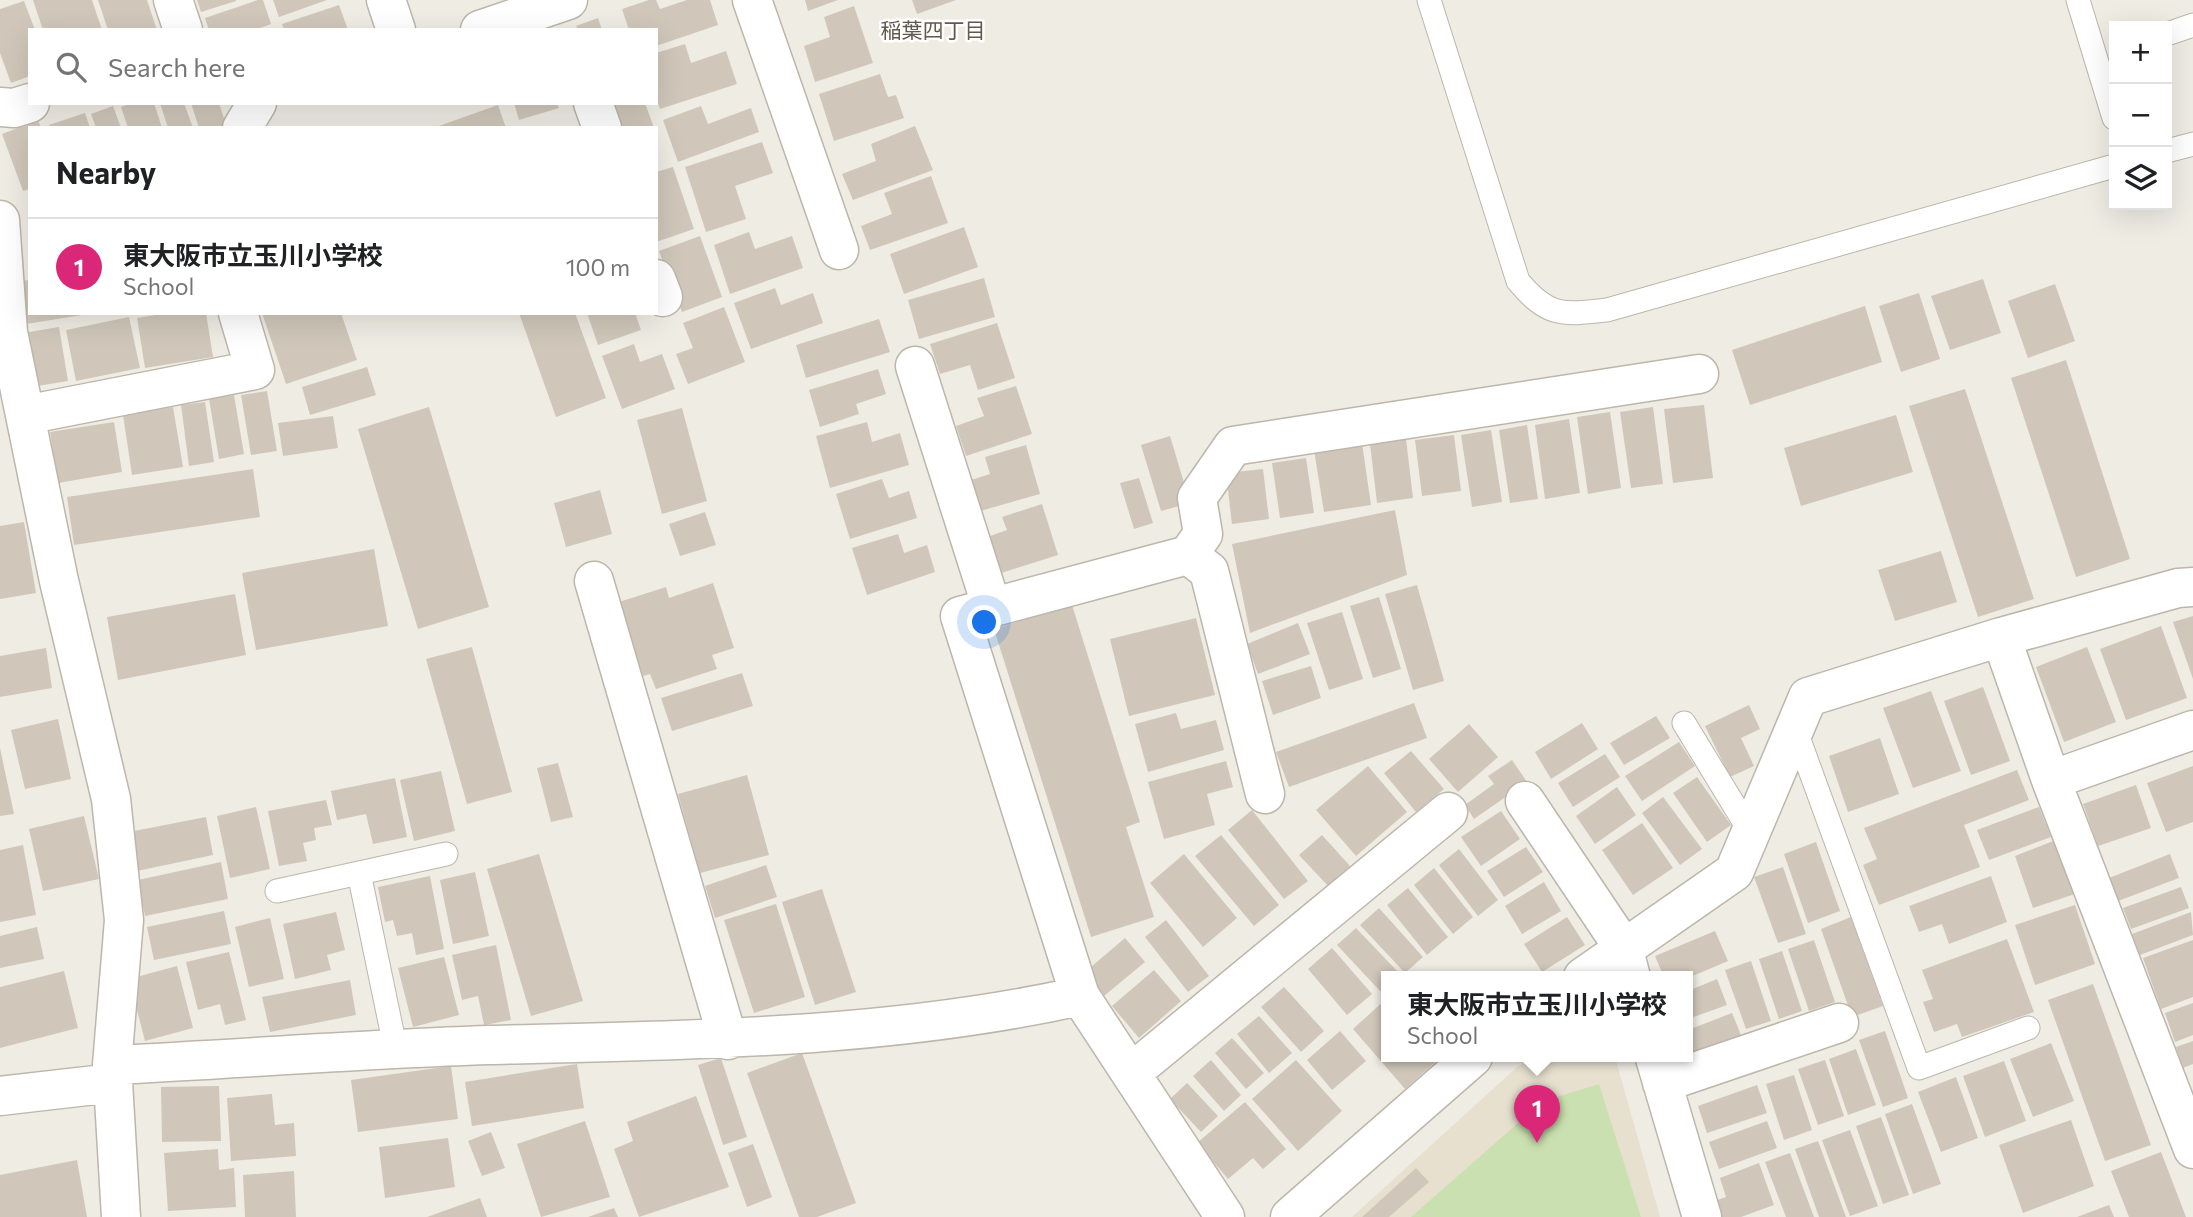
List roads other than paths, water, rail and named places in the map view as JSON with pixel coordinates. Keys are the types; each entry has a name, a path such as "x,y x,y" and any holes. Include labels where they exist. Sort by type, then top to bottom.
{"street":[{"path":"173,0 182,28"},
{"path":"386,0 395,28"},
{"path":"752,0 839,250"},
{"path":"487,28 562,8"},
{"path":"0,107 14,108 28,104"},
{"path":"243,126 256,105"},
{"path":"594,105 601,126"},
{"path":"0,209 28,206"},
{"path":"0,220 8,332 111,799 124,920 113,1074 121,1217"},
{"path":"25,415 255,370 239,315"},
{"path":"915,366 992,608"},
{"path":"1225,1217 1080,996 960,616 1188,555 1203,534 1197,498 1233,446 1699,374"},
{"path":"1188,555 1209,570 1265,794"},
{"path":"594,581 729,1040"},
{"path":"1601,971 1627,962 1734,872 1808,697 2001,637 2178,588 2193,587"},
{"path":"2001,637 2051,780 2193,1149"},
{"path":"2051,780 2193,730"},
{"path":"1525,801 1627,962"},
{"path":"1131,1073 1448,812"},
{"path":"0,1096 113,1074 396,1051 729,1040 1011,1011 1080,996"},
{"path":"1693,1061 1839,1023"},
{"path":"1290,1217 1467,1062"},
{"path":"1689,1062 1658,1070 1702,1217"}],"lane":[{"path":"1429,0 1518,281 1536,303 1568,314 1607,310 2109,167"},
{"path":"2078,0 2105,53 2109,84"},
{"path":"2172,32 2193,25"},
{"path":"2172,150 2193,144"},
{"path":"1684,723 1751,833"},
{"path":"1795,729 1919,1068 2028,1028"},
{"path":"276,891 446,854"},
{"path":"359,873 396,1051"}],"place":[{"name":"東大阪市立玉川小学校","path":"1537,1143"}],"district":[{"name":"稲葉四丁目","path":"933,31"}]}
